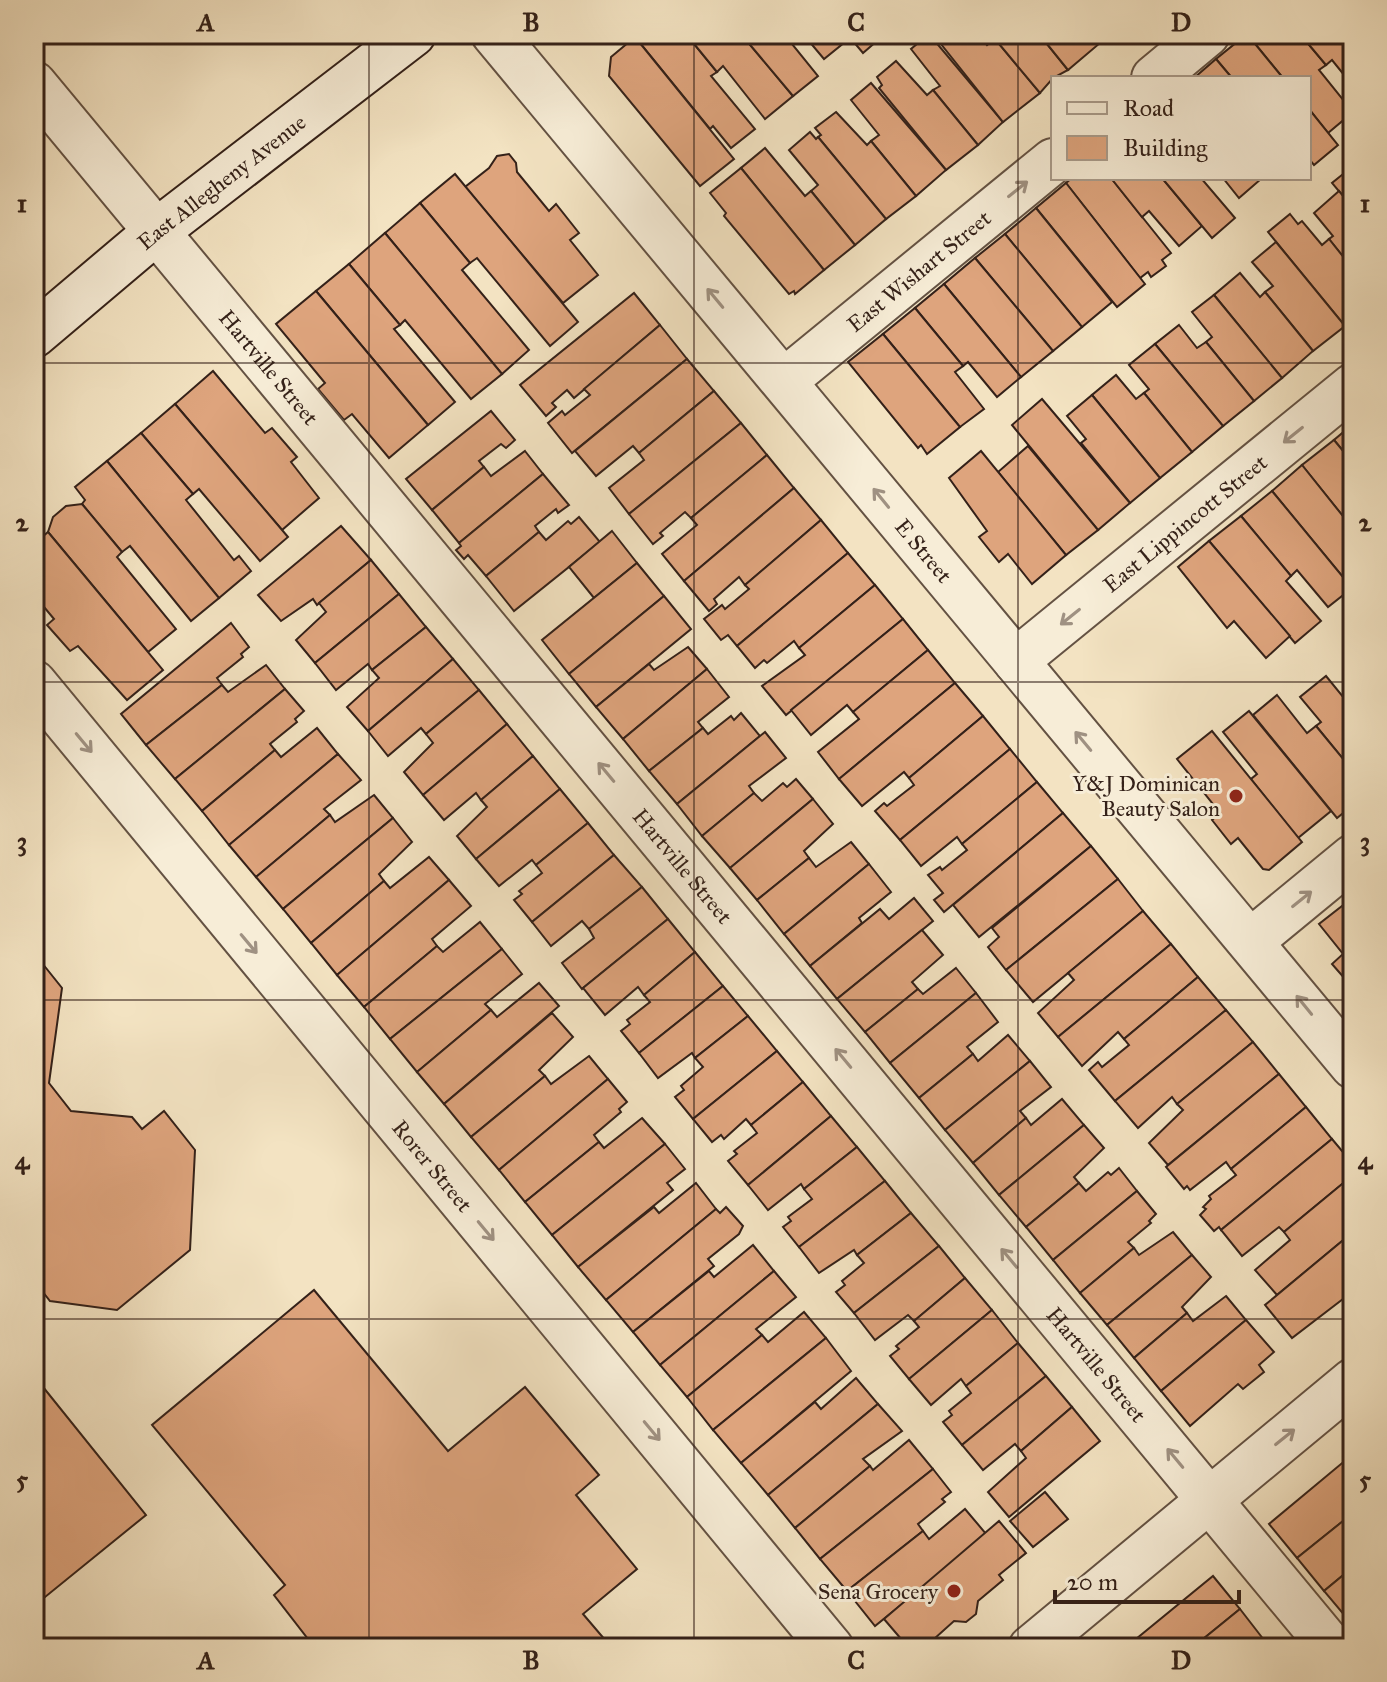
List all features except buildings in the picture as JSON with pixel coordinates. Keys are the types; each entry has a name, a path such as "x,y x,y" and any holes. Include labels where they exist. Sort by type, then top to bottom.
{"street":[{"name":"East Allegheny Avenue","path":"34,335 157,231 413,34"},
{"name":"E Street","path":"494,34 1353,1066"},
{"path":"1156,76 1207,34"},
{"name":"Hartville Street","path":"34,84 1332,1648"},
{"name":"East Wishart Street","path":"784,381 1051,163"},
{"name":"East Lippincott Street","path":"1016,661 1353,386"},
{"name":"Rorer Street","path":"34,683 831,1648"},
{"path":"1251,941 1353,857"},
{"path":"1031,1648 1353,1381"}],"place":[{"name":"Y&J Dominican Beauty Salon","path":"1236,796"},
{"name":"Sena Grocery","path":"954,1591"}]}
